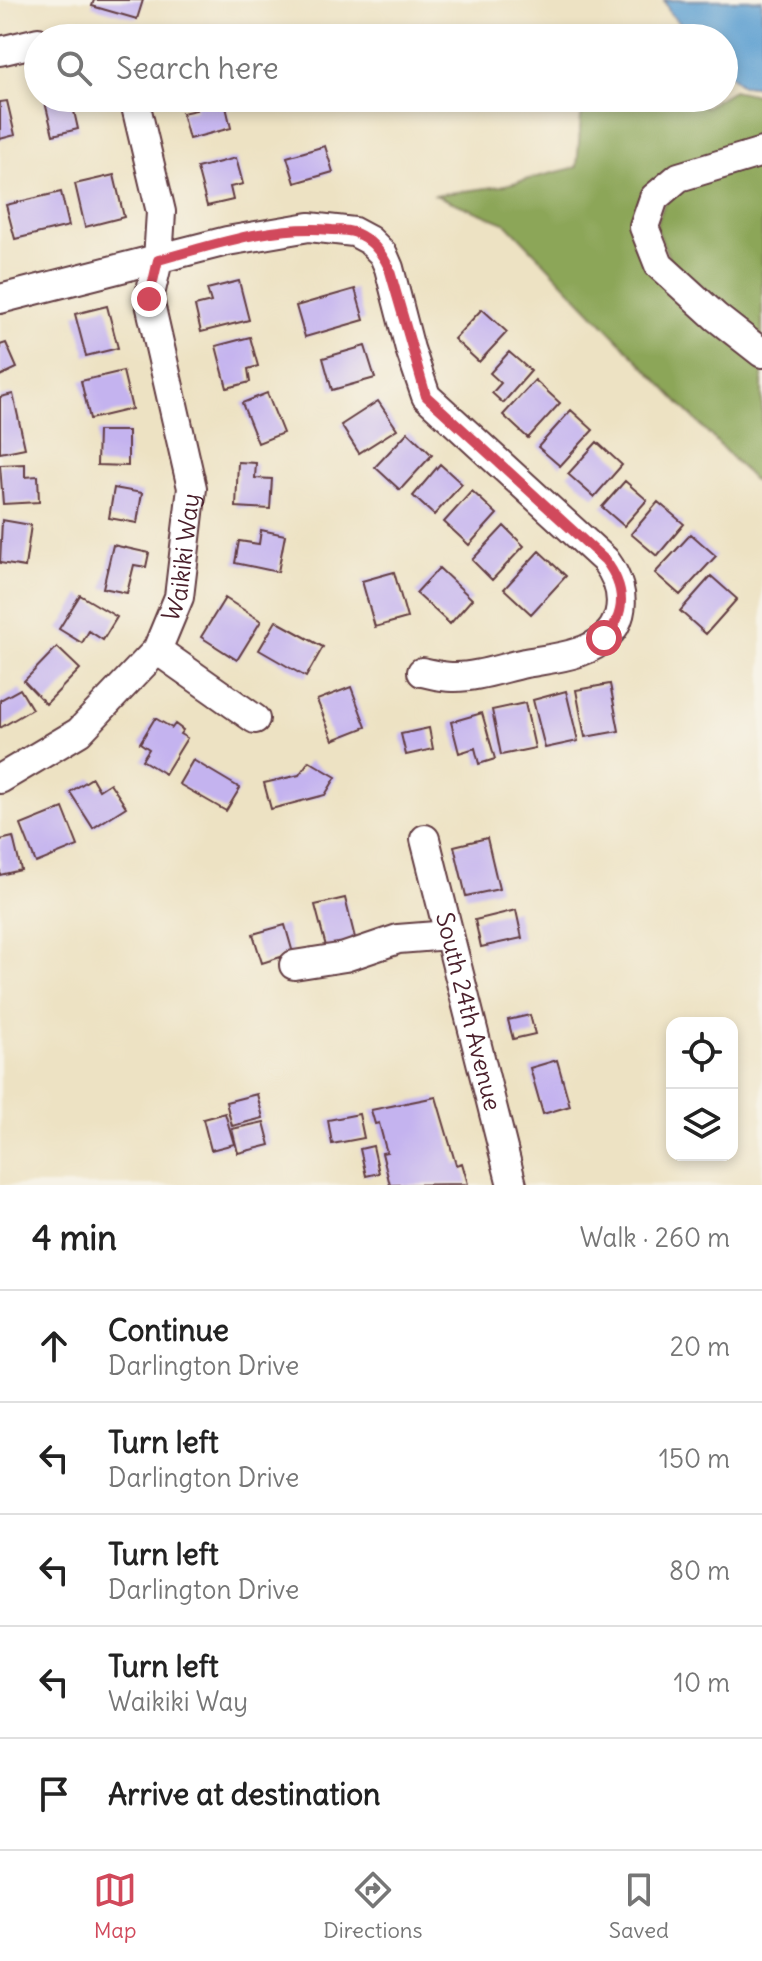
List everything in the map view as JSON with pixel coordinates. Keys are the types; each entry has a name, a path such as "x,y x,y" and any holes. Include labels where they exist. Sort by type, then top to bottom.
{"street":[{"path":"0,51 24,45"},
{"name":"Waikiki Way","path":"0,779 79,732 157,650 179,597 192,488 149,299 158,260 161,212 137,112"},
{"path":"762,152 679,177 654,198 644,227 659,265 716,317 762,353"},
{"path":"0,299 227,241 309,227 354,232 369,240 383,254 389,268 426,396 605,560 615,574 622,597 621,610 612,629 594,645 580,652 455,678 422,672"},
{"path":"157,650 255,719"},
{"name":"South 24th Avenue","path":"425,839 512,1185"},
{"path":"294,965 345,957 398,939 449,935"}],"green space":[{"path":"738,91 762,96 762,142 676,168 634,224 708,324 762,367 762,489 507,224 435,195 501,186 577,167 581,117 584,112 738,112"},
{"path":"762,163 762,339 669,259 656,226 664,204 684,186"}],"water":[{"path":"664,0 762,0 762,87 738,82 738,24 680,24"}],"building":[{"path":"94,0 143,0 137,19 92,6"},
{"path":"7,101 15,135 0,139 0,102"},
{"path":"47,112 74,112 78,129 53,135"},
{"path":"227,112 231,128 189,139 182,113"},
{"path":"325,146 333,172 295,183 287,157"},
{"path":"236,158 243,184 230,187 233,200 207,206 197,168"},
{"path":"114,175 124,217 85,227 75,184"},
{"path":"61,192 69,226 15,239 6,205"},
{"path":"239,281 249,320 201,332 195,306 211,302 207,289"},
{"path":"355,289 364,320 305,337 296,306"},
{"path":"107,306 118,348 86,356 75,314"},
{"path":"482,309 507,332 479,362 454,339"},
{"path":"250,337 258,366 248,369 250,382 227,388 216,346"},
{"path":"6,343 17,368 0,376 0,345"},
{"path":"365,346 375,378 332,390 323,358"},
{"path":"509,352 531,371 503,403 492,393 501,383 490,373"},
{"path":"123,371 132,409 90,419 81,381"},
{"path":"535,380 560,403 528,438 503,415"},
{"path":"267,393 283,433 258,443 242,403"},
{"path":"13,394 25,448 0,453 0,397"},
{"path":"378,401 397,429 359,453 341,425"},
{"path":"571,410 593,430 560,466 538,447"},
{"path":"98,431 128,431 128,466 97,465"},
{"path":"408,432 432,455 400,490 375,467"},
{"path":"597,442 622,465 594,497 568,474"},
{"path":"238,462 256,463 255,478 272,479 270,509 236,507"},
{"path":"25,464 25,477 38,476 39,502 3,504 0,465"},
{"path":"440,464 462,484 434,515 413,496"},
{"path":"625,481 647,500 624,526 602,507"},
{"path":"114,488 142,493 137,523 109,518"},
{"path":"472,491 497,514 469,545 444,522"},
{"path":"658,502 684,524 657,556 631,534"},
{"path":"2,520 31,525 25,567 0,563"},
{"path":"504,526 524,546 492,580 472,560"},
{"path":"261,530 285,535 278,572 235,563 239,541 259,544"},
{"path":"691,534 716,556 680,595 655,573"},
{"path":"113,545 149,553 146,567 134,565 127,593 103,588"},
{"path":"539,551 566,576 531,614 504,589"},
{"path":"439,568 472,599 450,624 416,593"},
{"path":"394,572 407,618 375,627 362,581"},
{"path":"711,576 737,599 706,634 680,611"},
{"path":"80,595 117,617 103,640 89,631 82,643 59,629"},
{"path":"225,598 261,621 237,660 201,637"},
{"path":"276,621 323,647 306,677 259,650"},
{"path":"57,647 80,669 46,704 24,681"},
{"path":"610,684 619,731 585,737 576,690"},
{"path":"351,687 366,727 333,740 317,700"},
{"path":"20,689 32,709 0,728 0,700"},
{"path":"566,691 578,741 545,748 533,700"},
{"path":"525,703 535,748 501,755 492,710"},
{"path":"482,713 495,759 479,764 475,748 459,753 451,722"},
{"path":"155,718 172,728 175,724 183,730 180,734 187,738 165,774 142,760 149,749 140,743"},
{"path":"429,728 433,749 406,755 401,734"},
{"path":"193,760 240,788 226,811 179,784"},
{"path":"309,761 336,777 325,795 271,809 264,783 299,775"},
{"path":"92,778 99,790 110,783 126,807 93,828 70,792"},
{"path":"63,808 78,846 36,863 21,825"},
{"path":"13,837 21,870 0,875 0,840"},
{"path":"487,838 499,889 466,896 454,846"},
{"path":"345,898 357,946 328,954 315,905"},
{"path":"516,910 522,938 481,947 475,920"},
{"path":"285,925 293,953 262,963 253,934"},
{"path":"530,1015 535,1034 513,1039 508,1020"},
{"path":"557,1060 570,1106 543,1114 530,1068"},
{"path":"257,1094 263,1118 232,1126 226,1102"},
{"path":"436,1097 456,1165 462,1163 468,1184 390,1185 382,1153 387,1152 379,1123 375,1124 371,1110"},
{"path":"225,1113 234,1144 211,1150 203,1119"},
{"path":"359,1114 364,1138 332,1144 328,1120"},
{"path":"264,1122 270,1145 238,1153 232,1129"},
{"path":"373,1146 379,1173 366,1176 360,1149"}],"route":[{"path":"149,299 158,260 227,241 309,227 354,232 369,240 383,254 389,268 426,396 605,560 615,574 622,597 621,610 604,638"}]}
